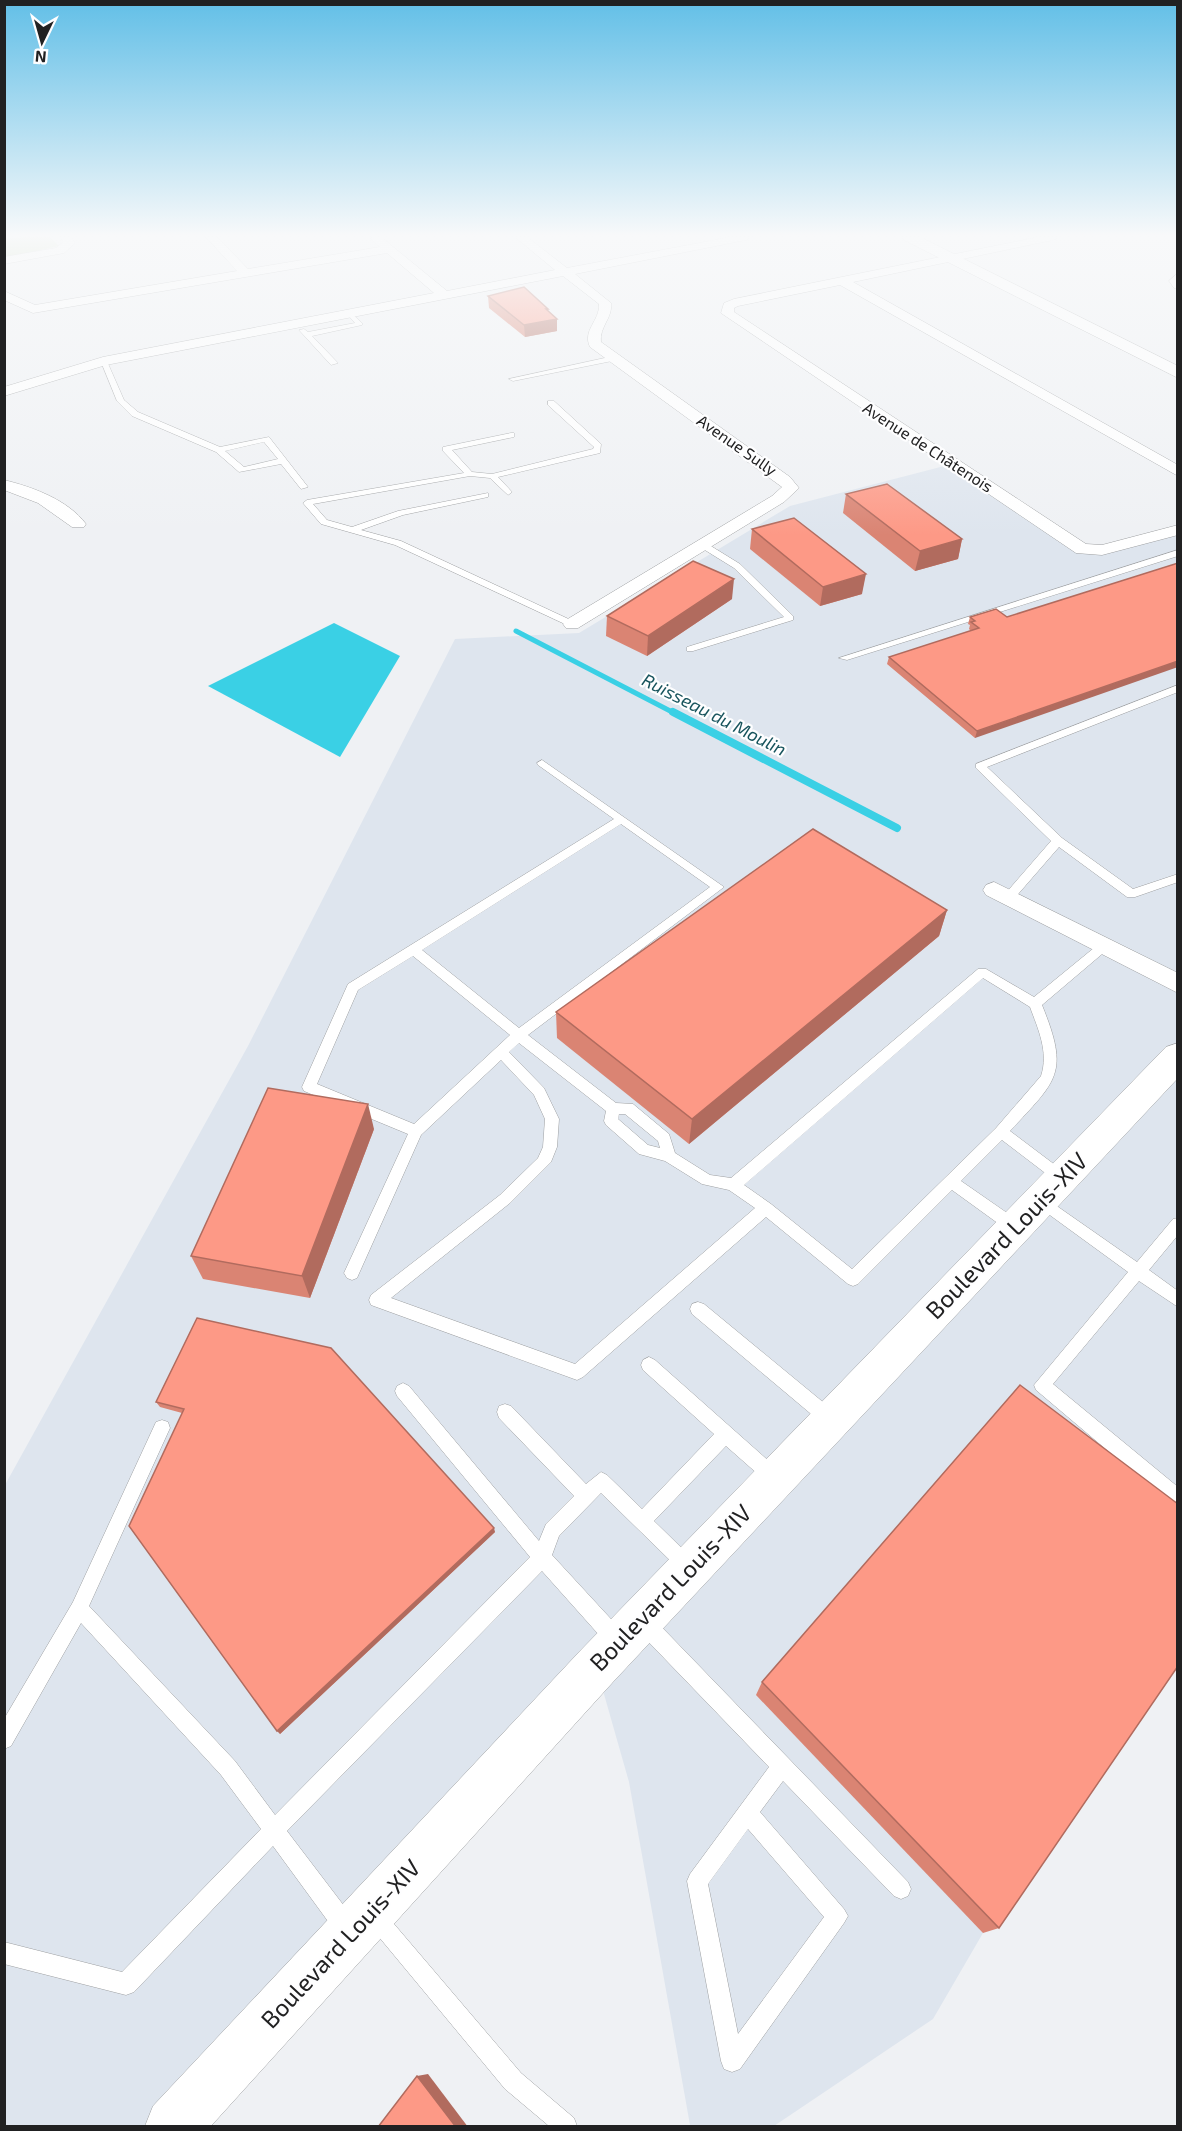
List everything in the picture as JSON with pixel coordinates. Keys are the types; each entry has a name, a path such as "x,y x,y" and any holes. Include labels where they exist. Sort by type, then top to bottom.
{"main road":[{"path":"1106,336 1178,373"},
{"name":"Boulevard Louis-XIV","path":"173,2127 630,1631 1178,1056"}],"street":[{"path":"4,392 103,361 235,336"},
{"name":"Avenue Sully","path":"572,624 778,499 791,488 785,480 595,344 594,336"},
{"name":"Avenue de Châtenois","path":"762,336 1082,549 1102,550 1178,530"},
{"path":"940,336 1178,472"},
{"path":"4,485 25,489 48,500 78,524"},
{"path":"1002,894 1178,984"}],"lane":[{"path":"307,336 334,363"},
{"path":"513,379 614,358"},
{"path":"103,361 121,401 135,414 219,450 242,470 282,461"},
{"path":"551,403 598,446 597,451 492,476 470,474 307,503 324,522 398,543 572,624"},
{"path":"470,474 446,449 511,435"},
{"path":"219,450 266,440 304,487"},
{"path":"492,476 508,492"},
{"path":"352,530 401,513 485,495"},
{"path":"690,649 790,618 737,566 703,545"},
{"path":"844,658 1178,553"},
{"path":"1178,688 980,766 1058,841 1131,894 1178,879"},
{"path":"352,1273 416,1131 519,1035 718,887 542,763"},
{"path":"416,1131 309,1087 352,987 622,819"},
{"path":"1002,894 1058,841"},
{"path":"1035,1004 1104,946"},
{"path":"413,949 613,1109 628,1108 664,1138 669,1156"},
{"path":"613,1109 611,1121 644,1150 669,1156 707,1179 733,1185 766,1208 853,1279 1001,1132 1047,1077 1050,1052 1047,1034 1035,1004 982,972 733,1185"},
{"path":"501,1052 539,1092 552,1119 550,1147 544,1162 505,1199 377,1300 577,1372 766,1208"},
{"path":"1001,1132 1039,1202"},
{"path":"951,1182 1039,1202 1178,1300"},
{"path":"1178,1224 1042,1385 1178,1499"},
{"path":"698,1309 831,1419"},
{"path":"649,1365 776,1478"},
{"path":"403,1391 542,1558 630,1631 782,1766 901,1889"},
{"path":"505,1412 586,1496"},
{"path":"4,1739 79,1608 162,1428"},
{"path":"642,1521 726,1434"},
{"path":"4,1953 126,1984 542,1558 552,1530 601,1481 690,1568"},
{"path":"79,1608 228,1768 274,1830 361,1923 513,2081 566,2127"},
{"path":"748,1814 837,1916 732,2061 697,1881 782,1766"}],"shaded area":[{"path":"952,464 1082,549 1177,530 1177,1648 983,1933 933,2019 774,2126 690,2125 629,1782 596,1666 173,2126 5,2126 5,1485 248,1046 455,639 579,633 790,506"}],"water":[{"path":"334,623 400,656 340,757 208,686"}],"building":[{"path":"887,484 962,539 920,551 846,494"},
{"path":"794,518 866,574 823,587 752,529"},
{"path":"693,561 734,579 648,636 607,616"},
{"path":"1178,563 1178,661 977,731 889,657 979,628 971,622 975,621 970,617 996,609 1007,617"},
{"path":"813,829 947,910 692,1119 556,1012"},
{"path":"268,1088 368,1104 302,1276 191,1256"},
{"path":"197,1318 331,1348 494,1528 277,1731 129,1526 184,1409 156,1402"},
{"path":"1020,1385 1178,1504 1178,1666 999,1928 762,1682"},
{"path":"417,2076 456,2127 378,2127"}],"waterway":[{"name":"Ruisseau du Moulin","path":"516,631 676,714"},
{"name":"Ruisseau du Moulin","path":"673,712 897,828"}]}
